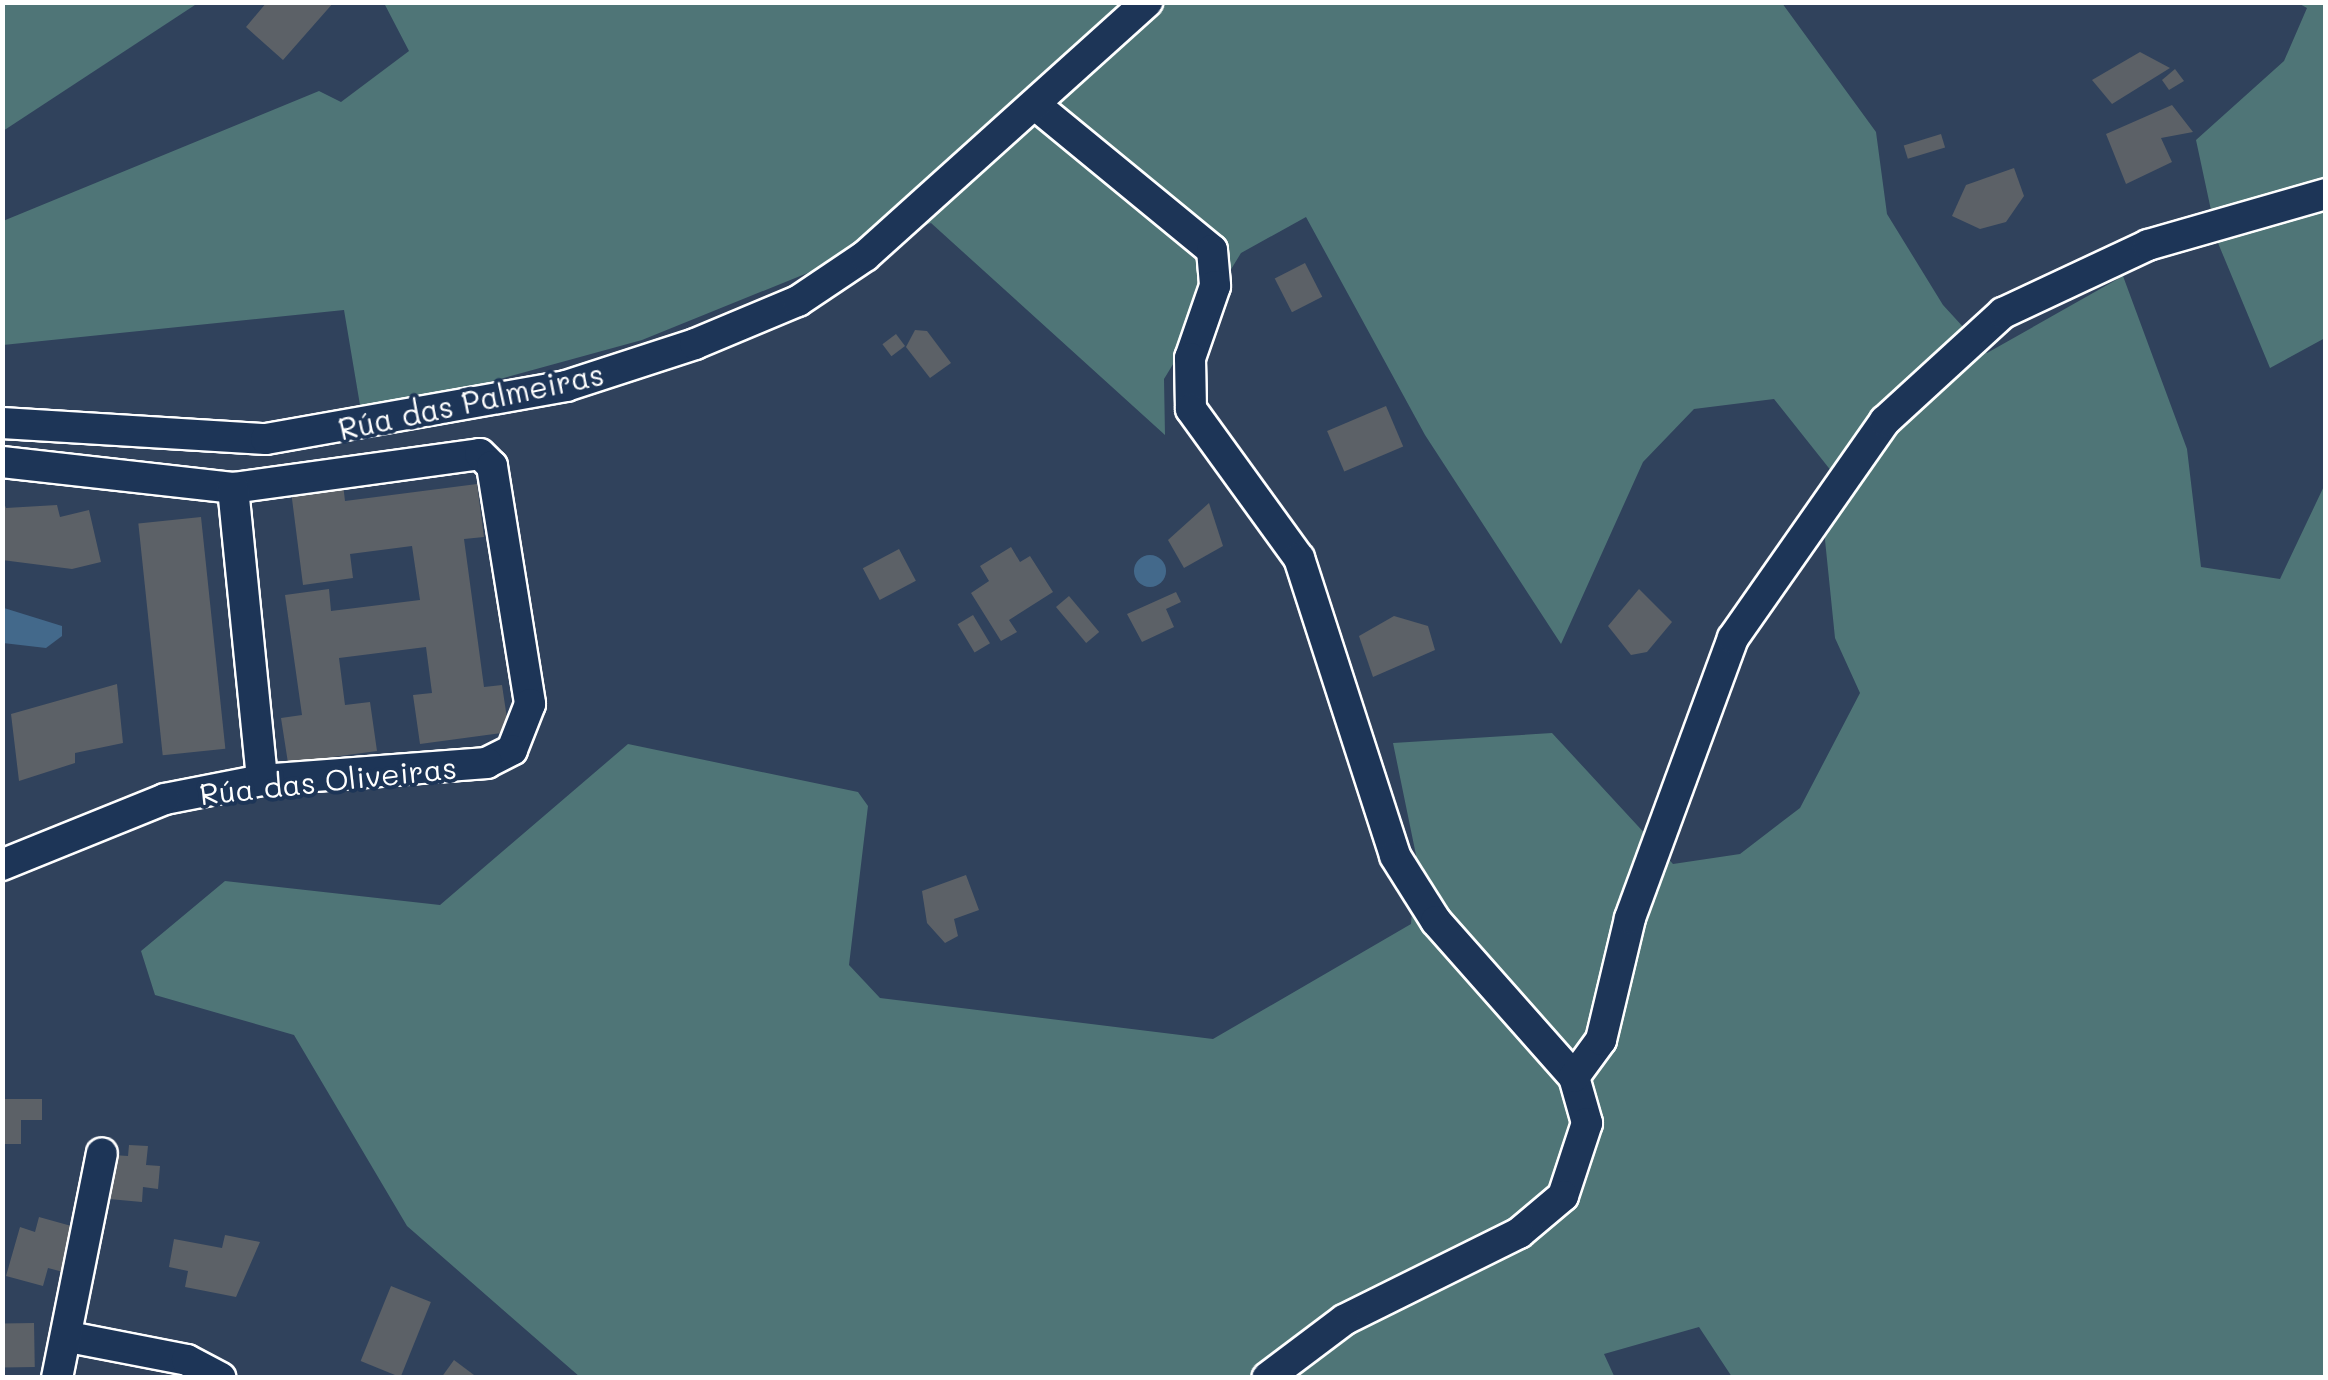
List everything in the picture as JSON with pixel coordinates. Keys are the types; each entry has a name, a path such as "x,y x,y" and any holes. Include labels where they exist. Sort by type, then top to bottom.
{"street":[{"name":"Rúa das Palmeiras","path":"2,423 266,439 566,386 798,301 910,220 1038,108 1147,2"},
{"path":"1038,108 1212,250 1216,286 1190,358 1191,409 1299,558 1395,856 1418,896 1574,1077 1587,1123 1562,1196 1519,1232 1344,1320 1267,1378"},
{"path":"1574,1077 1601,1040 1630,918 1733,638 1885,421 2003,313 2148,245 2326,194"},
{"name":"Rúa das Palmeiras","path":"2,462 233,488 480,454 492,466 530,704 512,750 487,763"},
{"path":"233,488 262,780"},
{"name":"Rúa das Oliveiras","path":"2,865 165,799 262,780 487,763"},
{"path":"57,1378 69,1337 102,1154"},
{"path":"69,1337 187,1360 221,1378"}],"green space":[{"path":"3,2 198,2 198,3 3,131"},
{"path":"384,3 1782,3 1876,132 1887,214 1943,305 1987,353 2123,276 2187,449 2201,567 2280,579 2325,484 2325,1377 1732,1377 1699,1327 1604,1354 1615,1378 580,1377 407,1226 294,1035 155,995 141,951 225,881 440,905 628,744 858,792 868,806 849,965 880,998 1213,1039 1411,924 1416,855 1393,743 1552,733 1673,864 1740,854 1800,808 1860,693 1835,638 1825,540 1832,472 1774,399 1694,409 1643,462 1561,644 1425,435 1306,217 1241,253 1164,379 1165,435 931,223 642,340 362,417 344,310 3,345 3,221 319,91 341,102 409,51"},
{"path":"2298,3 2325,3 2325,338 2270,368 2218,243 2196,140 2284,61 2307,8"}],"water":[{"path":"1150,555 1161,560 1166,571 1161,582 1150,587 1139,582 1134,571 1139,560"},
{"path":"4,608 62,626 62,636 46,648 3,643"}],"building":[{"path":"267,2 334,2 283,60 246,27"},
{"path":"2140,52 2170,68 2112,104 2092,80"},
{"path":"2175,69 2184,81 2169,90 2162,80"},
{"path":"2172,105 2193,132 2161,138 2172,162 2126,184 2106,134"},
{"path":"1941,134 1945,147 1908,159 1904,145"},
{"path":"2014,168 2024,196 2006,222 1980,229 1952,216 1966,185"},
{"path":"1305,263 1322,297 1292,312 1275,278"},
{"path":"915,330 927,331 951,363 930,378 906,347"},
{"path":"896,334 905,346 891,356 882,344"},
{"path":"1386,406 1403,447 1344,472 1327,431"},
{"path":"343,484 345,501 477,484 484,537 464,539 484,687 502,685 509,732 420,744 413,695 432,693 426,647 339,658 345,705 370,702 377,751 288,763 281,718 302,715 285,595 329,589 331,611 420,600 412,546 350,554 353,578 303,585 291,491"},
{"path":"2,498 6,508 57,505 60,517 89,510 101,562 72,569 2,560"},
{"path":"1209,503 1223,546 1184,568 1168,540"},
{"path":"201,517 225,749 163,755 138,524"},
{"path":"1011,547 1020,562 1030,556 1053,592 1009,620 1017,632 1001,641 971,593 989,581 980,566"},
{"path":"899,549 916,581 880,600 863,568"},
{"path":"1639,589 1672,622 1647,652 1631,655 1608,626"},
{"path":"1176,592 1181,602 1166,609 1174,627 1142,642 1127,614"},
{"path":"1069,596 1099,632 1086,643 1056,607"},
{"path":"973,615 990,643 975,653 958,624"},
{"path":"1394,616 1428,626 1435,650 1373,677 1359,636"},
{"path":"117,684 123,743 75,753 75,763 19,781 11,714"},
{"path":"966,875 979,910 954,919 958,936 945,943 927,923 922,891"},
{"path":"2,1099 42,1099 42,1120 21,1120 21,1144 2,1144"},
{"path":"129,1145 148,1146 146,1165 160,1166 158,1189 143,1187 142,1202 109,1199 113,1155 128,1156"},
{"path":"39,1217 75,1227 63,1272 48,1268 43,1286 6,1276 20,1227 35,1232"},
{"path":"225,1235 260,1242 236,1297 185,1287 188,1271 169,1267 174,1239 222,1248"},
{"path":"391,1286 431,1302 401,1377 361,1361"},
{"path":"34,1323 35,1367 3,1368 2,1324"},
{"path":"454,1360 478,1378 441,1378"}]}
